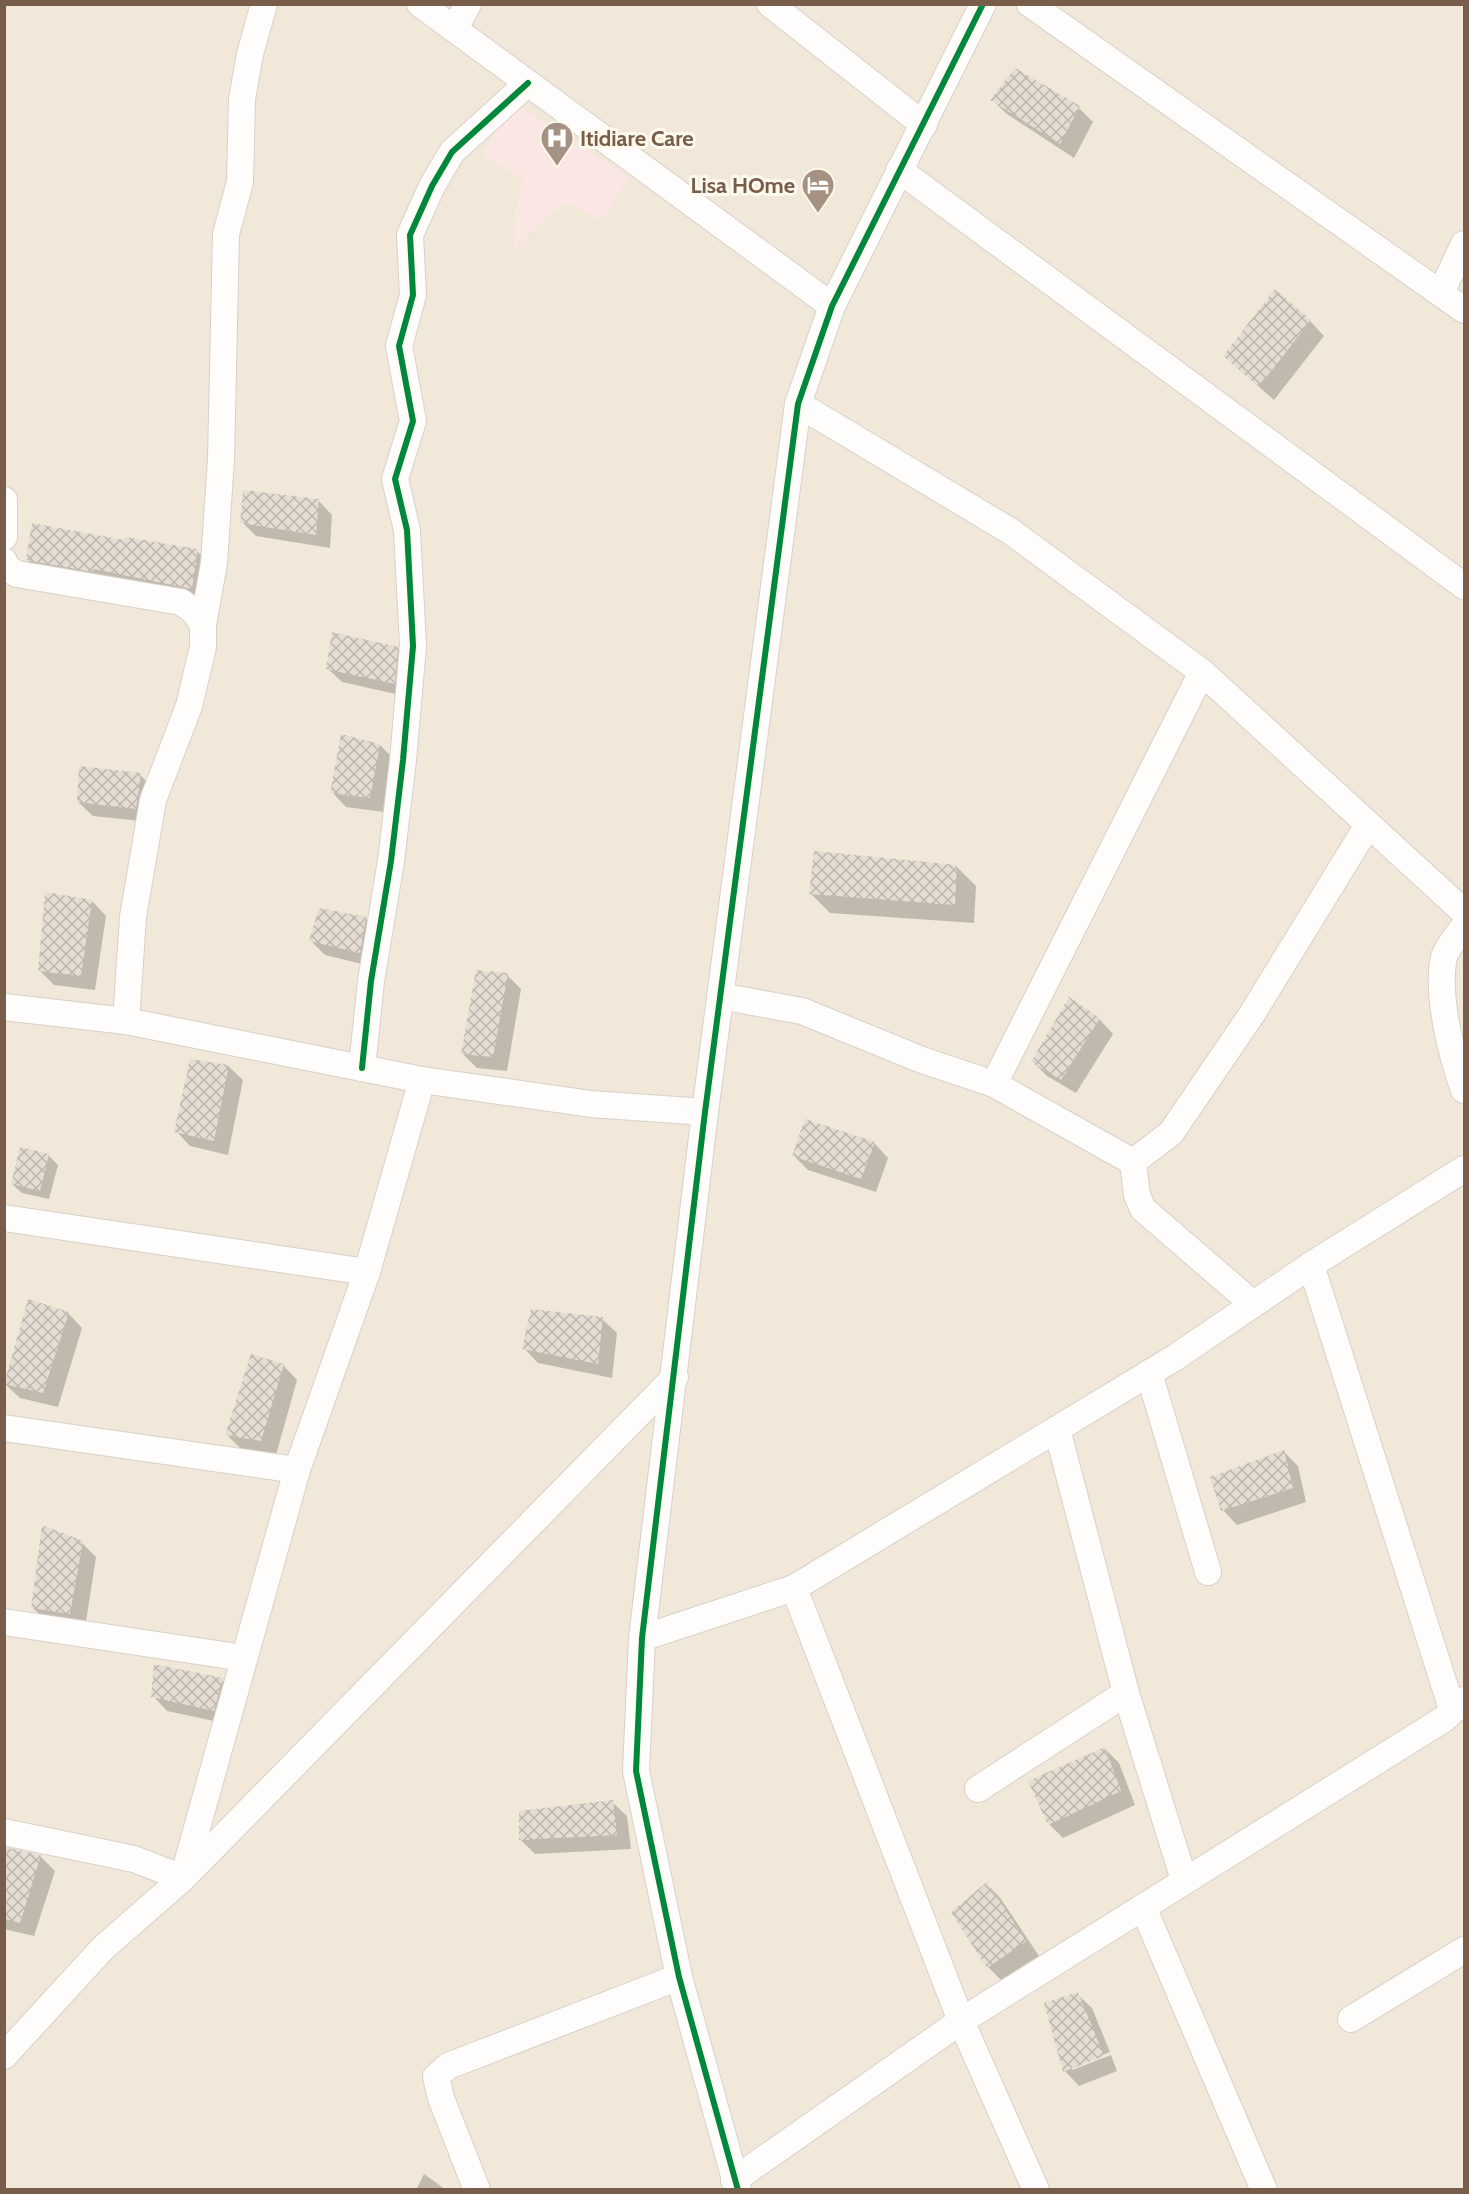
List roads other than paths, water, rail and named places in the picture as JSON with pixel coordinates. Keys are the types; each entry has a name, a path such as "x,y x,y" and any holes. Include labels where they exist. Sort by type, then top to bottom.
{"street":[{"path":"126,1021 133,917 153,800 189,706 203,647 202,625 214,563 221,459 226,234 240,182 242,99 248,65 264,4"},
{"path":"420,4 832,306"},
{"path":"455,28 468,4"},
{"path":"770,4 924,125"},
{"path":"983,4 832,306 798,404 705,1112 642,1638 636,1770 679,1977 736,2185 961,2021 1444,1719 1458,1705 1311,1265"},
{"path":"1030,4 1464,310"},
{"path":"362,1068 371,981 396,816 413,646 407,530 395,479 412,422 399,346 413,295 410,235 432,186 452,152 528,83"},
{"path":"899,170 1464,586"},
{"path":"1441,293 1464,244"},
{"path":"798,404 1010,531 1202,672 1464,912"},
{"path":"4,500 4,537"},
{"path":"4,561 7,568 17,574 180,602 194,611 202,625"},
{"path":"994,1084 1202,672"},
{"path":"1133,1162 1171,1133 1252,1014 1368,825"},
{"path":"1464,926 1445,955 1440,988 1464,1090"},
{"path":"720,996 802,1011 922,1060 994,1084 1133,1162"},
{"path":"4,1007 126,1021 422,1080 591,1104 705,1112"},
{"path":"183,1878 297,1470 366,1272 422,1080"},
{"path":"1133,1162 1137,1195 1143,1209 1253,1304"},
{"path":"642,1638 794,1588 1149,1373 1311,1265 1464,1169"},
{"path":"4,1218 366,1272"},
{"path":"1149,1373 1208,1572"},
{"path":"4,2056 103,1948 183,1878 675,1377"},
{"path":"4,1428 297,1470"},
{"path":"1057,1429 1126,1692 1184,1880"},
{"path":"794,1588 961,2021 1036,2190"},
{"path":"4,1622 244,1658"},
{"path":"978,1789 1126,1692"},
{"path":"4,1832 134,1859 183,1878"},
{"path":"1143,1907 1264,2190"},
{"path":"1351,2019 1464,1950"},
{"path":"477,2190 441,2098 436,2077 448,2066 679,1977"}],"place":[{"name":"Itidiare Care","path":"557,167"},
{"name":"Lisa HOme","path":"818,214"}]}
